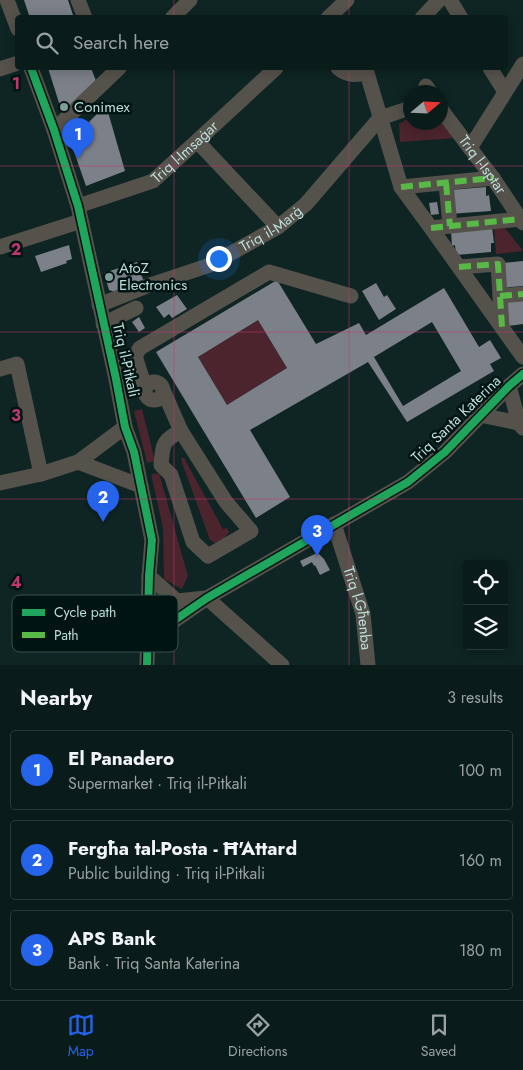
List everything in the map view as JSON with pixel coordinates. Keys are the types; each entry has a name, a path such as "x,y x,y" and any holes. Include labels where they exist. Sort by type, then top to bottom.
{"street":[{"path":"7,0 15,21"},
{"path":"78,0 84,15"},
{"path":"175,15 190,0"},
{"path":"331,15 347,0"},
{"path":"425,15 439,0"},
{"path":"450,0 458,15"},
{"path":"0,69 15,64"},
{"path":"470,148 523,64"},
{"name":"Triq il-Pitkali","path":"32,70 54,130 78,206 126,427 134,452 152,540 149,595"},
{"name":"Triq l-Imsaġar","path":"78,206 153,181 274,70"},
{"path":"340,70 354,75 370,70 380,118 401,187 523,357"},
{"path":"491,70 505,92"},
{"path":"54,130 106,73"},
{"path":"380,118 403,110"},
{"name":"Triq il-Marġ","path":"99,305 147,286 210,265 278,227 306,204 380,118"},
{"name":"Triq l-Isptar","path":"448,119 493,178 522,221"},
{"path":"197,141 278,227"},
{"path":"401,187 493,178"},
{"path":"446,183 450,226"},
{"path":"0,247 81,221"},
{"path":"431,228 522,221"},
{"path":"459,267 498,264 502,327"},
{"path":"181,431 166,441 163,449 166,470 193,542 208,556 251,531 226,502 135,356 140,348 269,272 351,296"},
{"path":"500,296 523,294"},
{"path":"104,324 136,308"},
{"path":"0,369 17,364 41,474"},
{"name":"Triq Santa Katerina","path":"178,618 207,598 408,482 445,452 523,374"},
{"path":"509,386 521,425"},
{"path":"480,415 521,425"},
{"path":"0,483 41,474 78,462 126,427"},
{"path":"78,462 139,478 166,470"},
{"name":"Triq l-Għenba","path":"334,524 362,614 368,665"},
{"path":"149,576 170,595"},
{"path":"207,598 282,665"},
{"name":"Triq Santa Katerina","path":"178,601 207,598"},
{"name":"Triq il-Pitkali","path":"147,665 148,652"}],"shaded area":[{"path":"403,121 403,130 448,130 448,127 456,138 400,142 399,124"},
{"path":"494,228 505,228 523,251 496,254"},
{"path":"258,320 287,368 227,405 198,357"},
{"path":"142,409 155,461 147,463 134,411"},
{"path":"182,457 223,529 227,528 229,532 224,539 215,543 210,540 181,460"},
{"path":"159,473 188,576 182,589 164,579 163,528 151,474"}],"building":[{"path":"24,0 68,0 73,15 29,15"},
{"path":"49,70 92,70 96,81 66,110 61,109"},
{"path":"106,105 125,171 86,186 71,143 75,136"},
{"path":"486,187 486,196 489,195 491,211 449,214 450,190"},
{"path":"437,202 439,214 431,215 429,203"},
{"path":"492,227 494,243 491,243 491,252 456,255 455,245 452,246 451,231"},
{"path":"69,245 72,259 66,261 67,263 41,272 35,256"},
{"path":"523,261 523,286 501,288 502,263"},
{"path":"137,262 144,282 115,292 109,290 104,273"},
{"path":"277,280 316,344 359,323 366,335 444,288 479,347 490,340 501,358 490,364 494,371 407,422 368,362 250,430 290,497 256,518 156,352","holes":["258,320 287,368 227,405 198,357","432,322 461,371 403,406 374,357"]},
{"path":"376,283 384,297 387,295 396,309 379,320 362,291"},
{"path":"177,295 187,309 172,318 169,314 164,318 156,307"},
{"path":"523,300 523,324 508,326 502,301"},
{"path":"139,317 145,328 139,332 132,322"},
{"path":"317,553 324,559 330,570 320,575 312,562 303,567 300,561"}],"marked path":[{"path":"401,187 493,178"},
{"path":"446,183 450,226"},
{"path":"431,228 520,219"},
{"path":"459,267 498,264 502,327"},
{"path":"500,296 523,294"}],"cycle path":[{"path":"32,70 54,130 78,206 125,427 134,452 152,540 149,595"},
{"path":"178,618 207,598 408,482 445,452 523,374"},
{"path":"147,652 147,665"}],"place":[{"name":"Conimex","path":"64,107"},
{"name":"El Panadero","path":"78,159"},
{"name":"AtoZ Electronics","path":"109,277"},
{"name":"Fergħa tal-Posta - Ħ'Attard","path":"103,522"},
{"name":"APS Bank","path":"317,556"}]}
